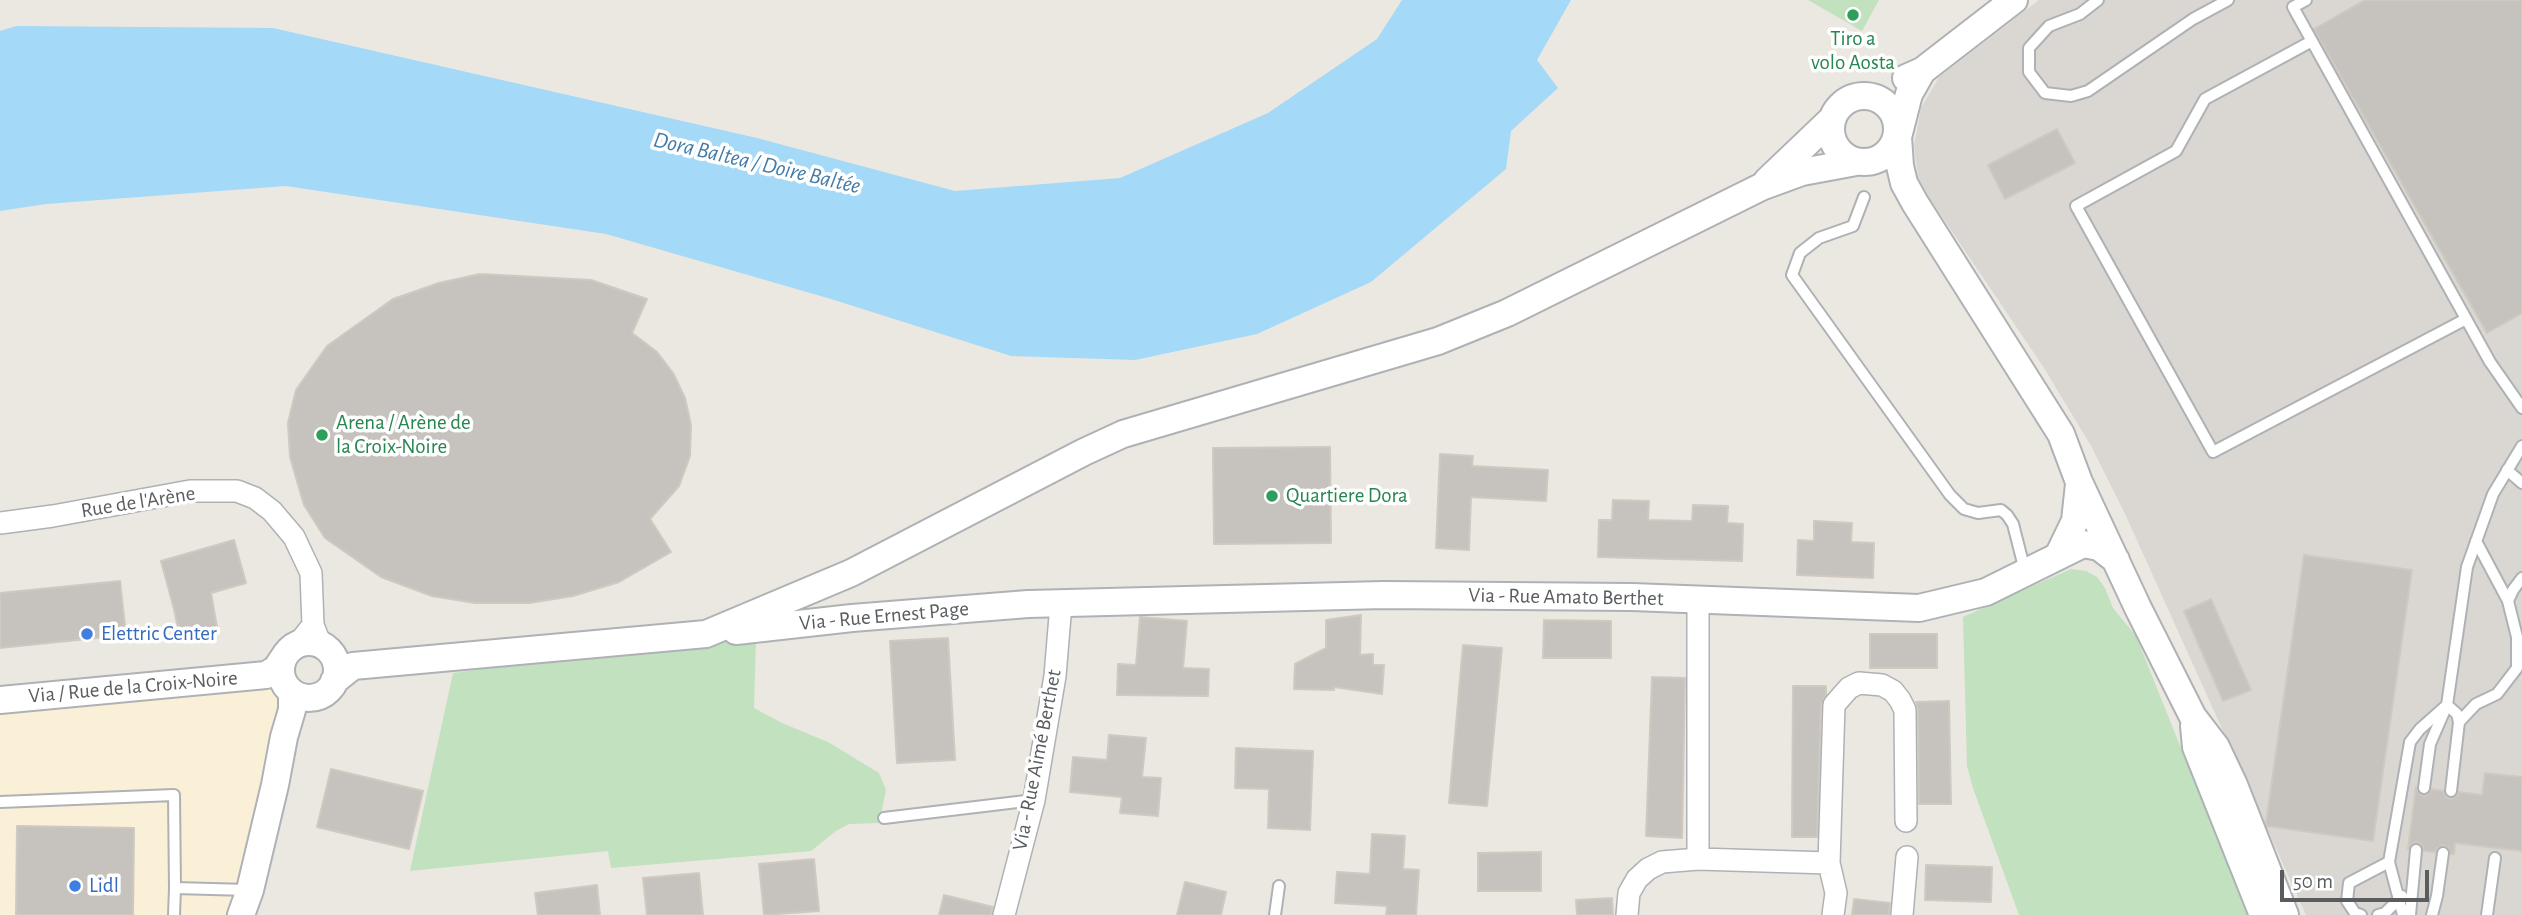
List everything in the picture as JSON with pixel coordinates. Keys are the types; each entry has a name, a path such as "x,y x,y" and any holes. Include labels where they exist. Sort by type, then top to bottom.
{"street":[{"path":"1876,98 1899,81 1922,71 2014,0"},
{"path":"706,634 851,573 1122,435 1438,341 1507,313 1761,187 1802,172 1878,159 1887,153 1898,137 1909,94 1922,71"},
{"path":"1761,187 1832,119 1845,101 1854,97 1876,98 1893,111 1897,122 1900,166 1905,183 2061,434 2079,482 2138,608 2193,718 2216,747 2234,785 2285,915"},
{"path":"1832,119 1830,130 1838,150 1862,162 1887,184 1915,203"},
{"path":"2079,482 2076,521 2059,554 2104,569 2122,601 2138,608"},
{"name":"Rue de l'Arène","path":"0,523 190,491 237,492 255,498 272,511 294,537 311,573 292,673"},
{"name":"Via - Rue Amato Berthet","path":"1061,604 1384,595 1698,599 1919,608 1986,592 2083,544 2099,547 2116,560"},
{"path":"1698,599 1699,859"},
{"name":"Via - Rue Ernest Page","path":"343,673 852,618 1028,604 1061,604"},
{"name":"Via - Rue Aimé Berthet","path":"1004,915 1034,800 1055,676 1061,604"},
{"name":"Via / Rue de la Croix-Noire","path":"0,700 292,673 315,643 328,650 343,673"},
{"path":"241,915 250,890 292,673 327,691 343,673"},
{"path":"1833,915 1836,893 1829,863 1834,705 1849,688 1859,683 1882,685 1893,691 1905,710 1906,821"},
{"path":"2193,718 2196,747 2263,915"},
{"path":"1902,915 1907,857"},
{"path":"1627,915 1629,893 1637,879 1662,862 1699,859 1829,863"}],"lane":[{"path":"2098,0 2080,14 2049,26 2029,48 2029,72 2045,93 2071,96 2088,91 2193,19 2228,0"},
{"path":"2306,0 2293,7 2490,362 2522,408"},
{"path":"2312,41 2205,99 2176,151 2076,206 2213,452 2466,319"},
{"path":"1864,197 1853,226 1818,238 1800,253 1792,275 1950,495 1964,509 1978,513 2001,510 2007,515 2025,571"},
{"path":"2424,788 2430,744 2447,705 2467,567 2493,494 2522,446"},
{"path":"2507,470 2522,483"},
{"path":"2459,722 2476,704 2497,694 2517,668 2517,637 2508,601 2476,541"},
{"path":"2508,601 2522,579"},
{"path":"2447,705 2457,714 2459,722 2451,792"},
{"path":"2403,915 2389,862 2410,742 2420,729 2447,705"},
{"path":"0,802 174,794 174,915"},
{"path":"884,818 1034,800"},
{"path":"2410,915 2416,850"},
{"path":"2432,915 2443,853"},
{"path":"2487,915 2495,858"},
{"path":"2361,915 2355,913 2347,901 2349,883 2389,862"},
{"path":"2378,915 2400,901 2414,875"},
{"path":"1275,915 1279,886"},
{"path":"175,888 250,890"}],"shaded area":[{"path":"2039,0 2522,0 2522,915 2306,915 2126,516 2091,446 2044,368 1918,177 1914,146 1921,108 1939,77"},
{"path":"280,685 264,790 232,915 0,915 0,710"}],"green space":[{"name":"Tiro a volo Aosta","path":"1808,0 1879,0 1862,31"},
{"path":"2071,569 2086,571 2097,577 2113,608 2136,636 2248,915 2019,915 1967,766 1963,617"},
{"path":"756,638 754,708 828,742 879,773 886,790 879,823 849,824 811,851 611,868 608,851 410,871 453,673 599,653"}],"water":[{"name":"Dora Baltea / Doire Baltée","path":"1402,0 1571,0 1537,60 1558,88 1511,131 1506,169 1371,282 1257,334 1135,360 1011,356 831,299 606,234 286,186 46,204 0,211 0,31 16,26 273,28 757,138 955,191 1120,178 1268,113 1377,39"}],"building":[{"path":"2365,0 2522,0 2522,313 2487,333 2314,29"},
{"path":"2057,129 2075,163 2005,199 1988,165"},
{"path":"480,274 591,280 647,299 632,333 657,352 673,373 685,398 691,425 690,456 679,486 650,519 671,552 619,582 573,596 529,603 475,603 432,596 381,577 325,538 304,505 290,457 288,423 296,390 327,346 393,299 439,283"},
{"name":"Quartiere Dora","path":"1330,447 1331,543 1214,544 1213,448"},
{"path":"1440,454 1473,456 1472,466 1548,470 1546,501 1471,497 1469,550 1436,548"},
{"path":"1613,500 1649,501 1648,520 1692,521 1693,505 1728,506 1727,523 1743,524 1742,561 1598,557 1599,520 1612,520"},
{"path":"1814,521 1852,523 1851,542 1874,543 1873,578 1797,575 1798,540 1814,541"},
{"path":"234,540 246,583 211,593 217,627 179,633 161,561"},
{"path":"2304,555 2412,570 2373,841 2267,826 2266,823"},
{"path":"120,581 126,635 0,648 0,593"},
{"path":"2211,599 2251,690 2223,701 2184,611"},
{"path":"1361,615 1360,655 1373,654 1373,665 1384,665 1382,694 1334,687 1334,690 1294,689 1295,664 1326,648 1326,620"},
{"path":"1140,617 1187,621 1183,668 1209,669 1208,696 1117,695 1118,664 1136,665"},
{"path":"1544,620 1611,621 1611,658 1543,658"},
{"path":"1870,634 1937,634 1937,668 1870,668"},
{"path":"948,638 955,760 897,763 890,641"},
{"path":"1463,645 1502,648 1487,806 1449,803"},
{"path":"1652,677 1685,678 1682,838 1646,836"},
{"path":"1793,686 1826,686 1826,695 1821,705 1817,837 1792,837"},
{"path":"1949,701 1951,804 1919,804 1916,702"},
{"path":"1109,735 1146,738 1142,777 1161,778 1158,816 1120,813 1122,797 1070,792 1073,757 1107,760"},
{"path":"1236,748 1313,751 1310,830 1268,828 1269,789 1235,788"},
{"path":"331,769 423,791 409,849 317,827"},
{"path":"2485,773 2522,777 2522,851 2455,843 2454,854 2451,854 2448,847 2443,845 2435,852 2424,851 2421,844 2416,842 2408,849 2416,787 2419,794 2424,796 2432,789 2443,791 2446,797 2451,799 2459,792 2482,795"},
{"name":"Lidl","path":"17,826 134,828 133,915 16,915"},
{"path":"1372,834 1405,836 1403,869 1419,870 1416,915 1386,915 1387,906 1335,903 1337,872 1370,874"},
{"path":"1541,852 1541,891 1478,891 1478,853"},
{"path":"814,859 819,911 764,915 759,864"},
{"path":"1926,865 1992,867 1991,902 1925,900"},
{"path":"699,873 703,915 647,915 643,878"},
{"path":"1185,882 1226,892 1221,915 1177,915"},
{"path":"597,885 600,915 538,915 535,893"},
{"path":"944,895 993,907 991,915 939,915"},
{"path":"1612,898 1613,915 1577,915 1576,900"},
{"path":"1854,899 1890,903 1889,915 1852,915"}],"place":[{"name":"Tiro a volo Aosta","path":"1853,15"},
{"name":"Arena / Arène de la Croix-Noire","path":"322,435"},
{"name":"Quartiere Dora","path":"1272,496"},
{"name":"Elettric Center","path":"87,634"},
{"name":"Lidl","path":"75,886"}]}
